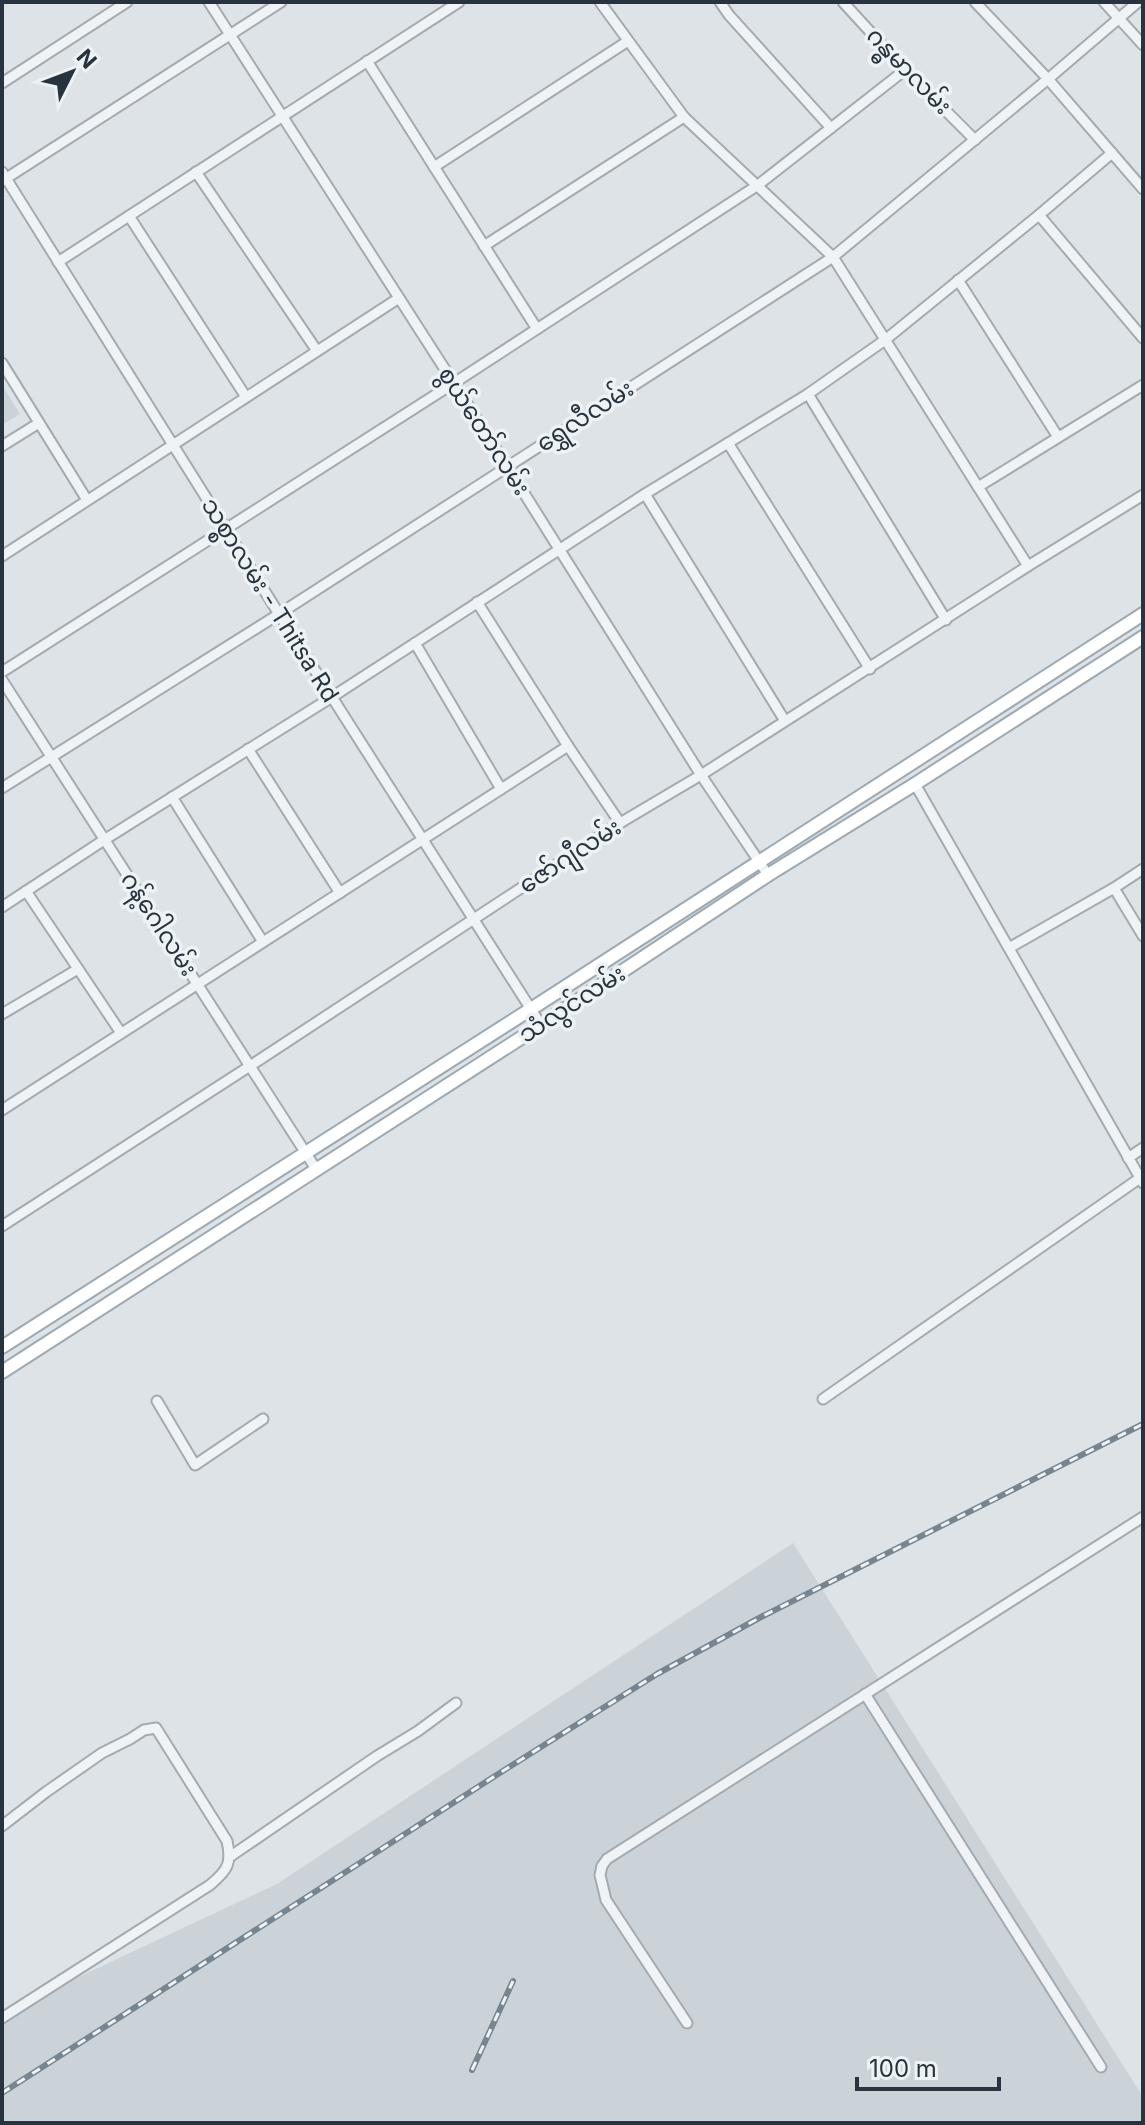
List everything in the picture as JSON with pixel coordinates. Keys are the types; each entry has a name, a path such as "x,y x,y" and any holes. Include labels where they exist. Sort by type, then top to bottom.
{"main road":[{"name":"သံလွင်လမ်း","path":"2,1347 1143,614"},
{"name":"သံလွင်လမ်း","path":"2,1372 768,875 1143,637"},
{"path":"986,715 996,731"},
{"path":"123,1269 134,1287"}],"street":[{"path":"2,83 127,2"},
{"name":"စွယ်တော်လမ်း","path":"209,2 701,775 768,875"},
{"path":"3,177 281,2"},
{"path":"58,262 459,2"},
{"path":"600,2 684,117 833,257 1028,566"},
{"path":"720,2 831,128"},
{"name":"ဂန္ဓမာလမ်း","path":"843,2 975,140"},
{"path":"975,2 1048,79 1143,189"},
{"path":"1104,2 1143,45"},
{"name":"ရွှေလီလမ်း","path":"2,788 279,614 833,257 1138,2"},
{"path":"434,167 628,41"},
{"path":"367,61 537,329"},
{"path":"2,672 758,185 905,70"},
{"path":"484,246 684,117"},
{"path":"2,907 645,494 808,394 885,340 1112,153"},
{"path":"196,172 317,351"},
{"name":"သစ္စာလမ်း - Thitsa Rd","path":"3,177 541,1025"},
{"path":"1039,215 1143,338"},
{"path":"129,216 246,397"},
{"path":"958,280 1058,437"},
{"path":"2,556 399,298"},
{"path":"2,363 87,500"},
{"path":"978,487 1143,385"},
{"path":"808,394 946,620"},
{"path":"2,446 39,423"},
{"path":"728,443 870,669"},
{"path":"645,494 785,721"},
{"name":"ဇော်ဂျီလမ်း","path":"2,1226 620,823 1143,495"},
{"path":"477,602 620,823"},
{"path":"415,643 501,789"},
{"name":"ဂန့်ဂေါလမ်း","path":"2,680 316,1169"},
{"path":"2,1110 568,746"},
{"path":"248,749 340,893"},
{"path":"823,1399 1142,1181 915,784"},
{"path":"172,797 263,942"},
{"path":"1009,948 1143,869"},
{"path":"1114,888 1143,936"},
{"path":"26,891 121,1033"},
{"path":"2,1014 78,969"},
{"path":"1128,1158 1143,1148"},
{"path":"157,1401 195,1465 263,1419"},
{"path":"687,2023 606,1900 600,1875 607,1859 1143,1517"},
{"path":"865,1694 1101,2067"},
{"path":"231,1856 456,1703"},
{"path":"2,1826 102,1753 144,1730 156,1728 227,1841 231,1856 225,1873 210,1885 2,2018"}],"shaded area":[{"path":"2,385 20,414 2,425"},
{"path":"793,1543 1143,2097 1143,2123 2,2123 2,2013 277,1884"}],"railway":[{"path":"2,2093 657,1674 761,1617 1143,1424"},
{"path":"472,2070 513,1981"}]}
